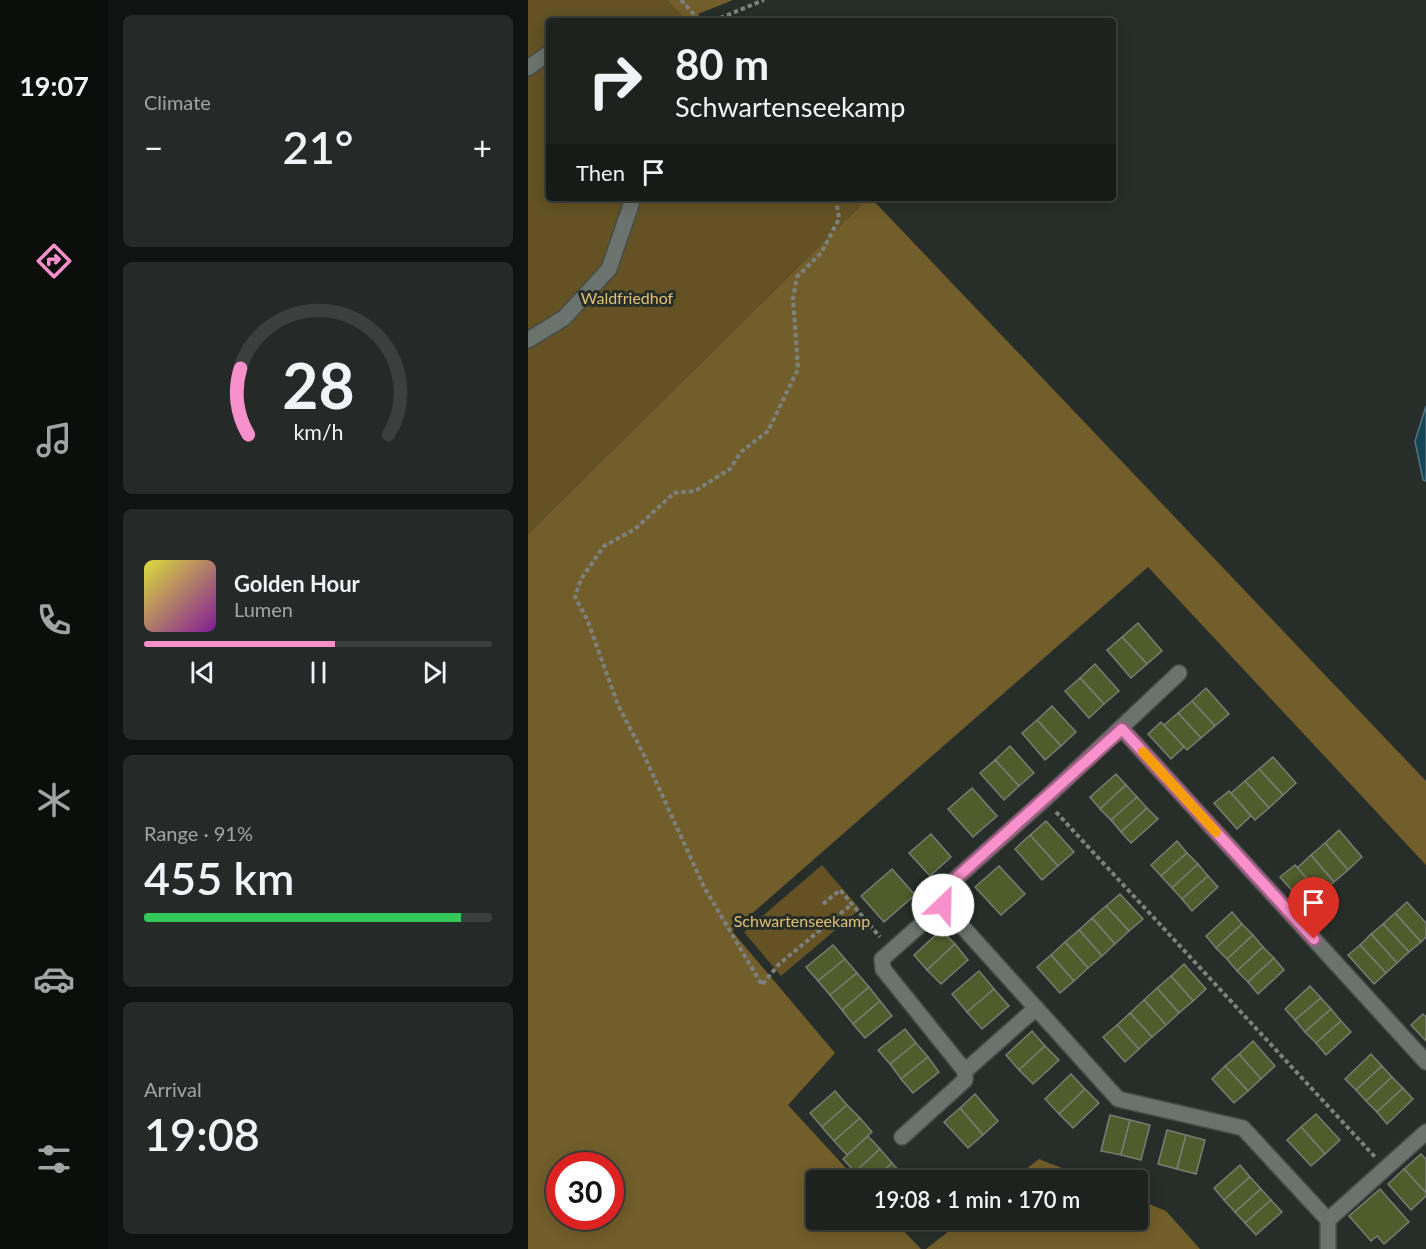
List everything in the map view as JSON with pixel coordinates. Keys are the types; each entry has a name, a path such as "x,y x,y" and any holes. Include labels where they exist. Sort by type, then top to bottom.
{"street":[{"path":"528,68 546,55"},
{"path":"528,340 564,318 609,269 630,201"},
{"path":"1179,673 1122,729 943,890 943,905 1118,1099 1244,1128 1328,1220 1328,1249"},
{"path":"1122,729 1426,1062"},
{"path":"902,1137 965,1080 965,1071 883,969 882,959 891,949 943,905"},
{"path":"965,1071 1036,1008"},
{"path":"1328,1220 1426,1132"}],"path":[{"path":"681,0 697,18"},
{"path":"721,18 764,0"},
{"path":"836,201 839,219 821,253 797,277 793,298 798,369 768,432 741,452 730,469 695,491 674,493 635,529 604,546 581,579 575,597 587,619 618,705 648,763 704,887 762,985 779,964 852,904"},
{"path":"1044,800 1385,1168"},
{"path":"823,904 840,890 891,949"}],"green space":[{"name":"Waldfriedhof","path":"528,0 667,0 684,18 546,18 546,201 859,201 862,204 528,534"},
{"name":"Schwartenseekamp","path":"822,865 860,909 781,976 744,932"}],"shaded area":[{"path":"667,0 733,0 698,14 701,18 684,18"},
{"path":"859,201 874,201 1426,781 1426,865 1148,567 732,931 835,1053 788,1105 848,1170 806,1170 806,1230 903,1230 921,1249 528,1249 528,534 862,204"},
{"path":"1039,1159 1067,1170 1025,1170"},
{"path":"1148,1204 1166,1211 1200,1249 926,1249 950,1230 1148,1230"}],"water":[{"path":"1426,406 1426,481 1423,480 1415,441"}],"building":[{"path":"1138,623 1162,651 1147,664 1122,637"},
{"path":"1122,637 1147,664 1131,678 1107,650"},
{"path":"1095,664 1119,691 1104,704 1080,678"},
{"path":"1080,678 1104,704 1089,718 1065,691"},
{"path":"1206,688 1229,714 1215,726 1192,701"},
{"path":"1192,701 1215,726 1201,738 1178,713"},
{"path":"1052,706 1076,732 1061,746 1037,720"},
{"path":"1178,713 1201,738 1187,750 1164,725"},
{"path":"1037,720 1061,746 1045,760 1022,733"},
{"path":"1161,722 1184,747 1171,759 1148,734"},
{"path":"1010,746 1034,773 1019,786 995,760"},
{"path":"1273,757 1296,783 1283,795 1259,769"},
{"path":"995,760 1019,786 1004,800 980,773"},
{"path":"1259,769 1283,795 1269,808 1245,781"},
{"path":"1116,774 1126,785 1100,809 1090,797"},
{"path":"1245,781 1269,808 1255,820 1231,793"},
{"path":"1126,785 1137,797 1111,820 1100,809"},
{"path":"972,788 997,816 973,837 948,809"},
{"path":"1229,791 1251,816 1237,829 1214,803"},
{"path":"1137,797 1147,808 1121,832 1111,820"},
{"path":"1147,808 1158,819 1131,843 1121,832"},
{"path":"1046,821 1074,852 1058,866 1030,835"},
{"path":"1339,830 1362,857 1348,870 1325,843"},
{"path":"931,834 951,857 930,876 909,853"},
{"path":"1030,835 1058,866 1042,880 1015,849"},
{"path":"1177,841 1187,853 1161,876 1151,865"},
{"path":"1325,843 1348,870 1334,882 1311,855"},
{"path":"1187,853 1198,864 1172,888 1161,876"},
{"path":"1311,855 1334,882 1320,894 1297,868"},
{"path":"1198,864 1208,876 1182,899 1172,888"},
{"path":"1295,865 1317,890 1303,903 1280,877"},
{"path":"999,866 1025,894 1001,915 975,887"},
{"path":"892,869 915,895 884,922 861,896"},
{"path":"1208,876 1218,887 1192,911 1182,899"},
{"path":"1120,894 1143,919 1129,931 1106,906"},
{"path":"1407,902 1426,923 1426,937 1421,942 1395,913"},
{"path":"1106,906 1129,931 1115,944 1092,918"},
{"path":"1232,912 1242,924 1216,948 1206,936"},
{"path":"1395,913 1421,942 1409,952 1383,924"},
{"path":"1092,918 1115,944 1102,956 1079,930"},
{"path":"1242,924 1253,935 1227,959 1216,948"},
{"path":"1383,924 1409,952 1397,963 1371,934"},
{"path":"941,930 955,944 927,970 914,955"},
{"path":"1079,930 1102,956 1088,968 1065,942"},
{"path":"1371,934 1397,963 1386,973 1360,945"},
{"path":"1253,935 1263,947 1237,971 1227,959"},
{"path":"1065,942 1088,968 1074,981 1051,955"},
{"path":"955,944 968,960 941,984 927,970"},
{"path":"833,945 845,959 818,981 806,967"},
{"path":"1360,945 1386,973 1374,984 1348,955"},
{"path":"1263,947 1274,958 1248,982 1237,971"},
{"path":"1051,955 1074,981 1060,993 1037,967"},
{"path":"1274,958 1284,970 1258,994 1248,982"},
{"path":"845,959 857,973 830,995 818,981"},
{"path":"1184,964 1206,989 1193,1001 1171,976"},
{"path":"979,971 994,989 967,1012 952,994"},
{"path":"857,973 869,987 842,1010 830,995"},
{"path":"1171,976 1193,1001 1179,1013 1157,988"},
{"path":"1310,986 1321,998 1295,1020 1285,1009"},
{"path":"869,987 880,1001 853,1024 842,1010"},
{"path":"1157,988 1179,1013 1166,1025 1144,1000"},
{"path":"994,989 1009,1006 982,1029 967,1012"},
{"path":"1321,998 1331,1009 1305,1032 1295,1020"},
{"path":"1144,1000 1166,1025 1152,1037 1130,1013"},
{"path":"880,1001 892,1016 865,1038 853,1024"},
{"path":"1331,1009 1341,1021 1316,1043 1305,1032"},
{"path":"1130,1013 1152,1037 1139,1049 1117,1025"},
{"path":"1423,1014 1426,1017 1426,1041 1411,1025"},
{"path":"1341,1021 1351,1032 1326,1055 1316,1043"},
{"path":"1117,1025 1139,1049 1125,1062 1103,1037"},
{"path":"905,1029 916,1043 890,1064 878,1050"},
{"path":"1032,1031 1045,1046 1019,1070 1006,1055"},
{"path":"1253,1041 1275,1066 1261,1079 1239,1054"},
{"path":"916,1043 928,1057 901,1079 890,1064"},
{"path":"1045,1046 1059,1060 1033,1084 1019,1070"},
{"path":"1239,1054 1261,1079 1248,1091 1225,1066"},
{"path":"1371,1054 1382,1066 1356,1090 1345,1079"},
{"path":"928,1057 939,1072 913,1093 901,1079"},
{"path":"1225,1066 1248,1091 1234,1103 1212,1079"},
{"path":"1382,1066 1392,1077 1366,1101 1356,1090"},
{"path":"1071,1074 1085,1089 1059,1114 1045,1099"},
{"path":"1392,1077 1403,1088 1377,1112 1366,1101"},
{"path":"1403,1088 1413,1099 1387,1124 1377,1112"},
{"path":"1085,1089 1099,1103 1073,1128 1059,1114"},
{"path":"835,1091 847,1105 822,1127 810,1113"},
{"path":"975,1094 998,1121 983,1135 960,1108"},
{"path":"847,1105 860,1118 834,1141 822,1127"},
{"path":"960,1108 983,1135 968,1148 944,1122"},
{"path":"1316,1114 1340,1140 1325,1154 1301,1127"},
{"path":"1110,1115 1130,1120 1121,1155 1101,1151"},
{"path":"860,1118 872,1132 847,1155 834,1141"},
{"path":"1130,1120 1150,1125 1141,1160 1121,1155"},
{"path":"1301,1127 1325,1154 1311,1166 1287,1140"},
{"path":"1167,1130 1186,1135 1177,1169 1158,1164"},
{"path":"1186,1135 1205,1140 1196,1174 1177,1169"},
{"path":"868,1136 880,1149 857,1170 853,1170 843,1159"},
{"path":"880,1149 892,1163 884,1170 857,1170"},
{"path":"1421,1154 1426,1159 1426,1193 1404,1169"},
{"path":"892,1163 898,1170 884,1170"},
{"path":"1240,1165 1250,1177 1224,1200 1214,1188"},
{"path":"1404,1169 1426,1193 1426,1196 1411,1210 1388,1184"},
{"path":"1250,1177 1261,1189 1235,1212 1224,1200"},
{"path":"1261,1189 1271,1200 1245,1223 1235,1212"},
{"path":"1380,1189 1409,1222 1384,1244 1377,1236 1371,1241 1349,1216"},
{"path":"1271,1200 1282,1212 1256,1235 1245,1223"}],"slow traffic":[{"path":"1143,752 1216,832"}],"route":[{"path":"943,905 943,890 1122,729 1314,939"}]}
